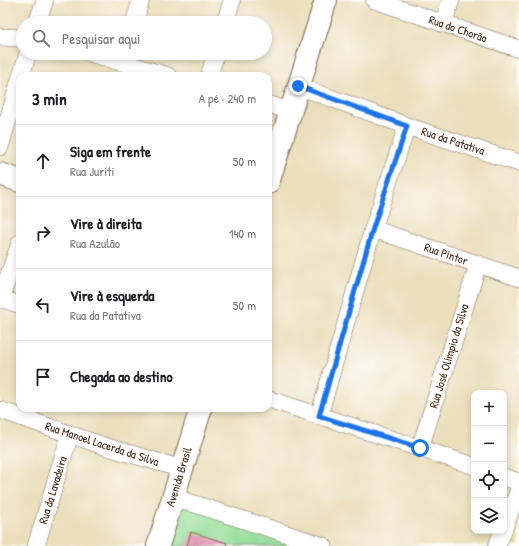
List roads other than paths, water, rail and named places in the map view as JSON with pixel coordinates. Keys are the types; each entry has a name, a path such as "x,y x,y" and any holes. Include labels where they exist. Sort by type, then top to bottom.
{"main road":[{"path":"272,170 326,0"},
{"path":"0,174 16,180"},
{"name":"Avenida Brasil","path":"158,546 200,412"}],"street":[{"path":"39,16 45,0"},
{"path":"136,16 141,0"},
{"path":"227,16 232,0"},
{"name":"Rua do Chorão","path":"374,0 519,50"},
{"path":"443,24 451,0"},
{"path":"0,37 16,38"},
{"path":"22,72 26,60"},
{"path":"110,60 152,72"},
{"path":"210,72 214,60"},
{"name":"Rua da Patativa","path":"298,86 407,126 519,162"},
{"path":"0,147 16,93"},
{"path":"272,105 290,110"},
{"path":"319,416 373,228 407,126"},
{"name":"Rua Pintor","path":"373,228 519,278"},
{"path":"16,254 0,299 16,304"},
{"name":"Rua José Olímpio da Silva","path":"420,448 478,265"},
{"path":"272,400 471,465"},
{"name":"Rua Manoel Lacerda da Silva","path":"0,410 70,434 182,469"},
{"name":"Rua da Lavadeira","path":"36,546 70,434"},
{"path":"507,478 519,482"},
{"path":"507,522 519,489"},
{"path":"173,497 324,546"},
{"path":"497,546 502,534"}]}
